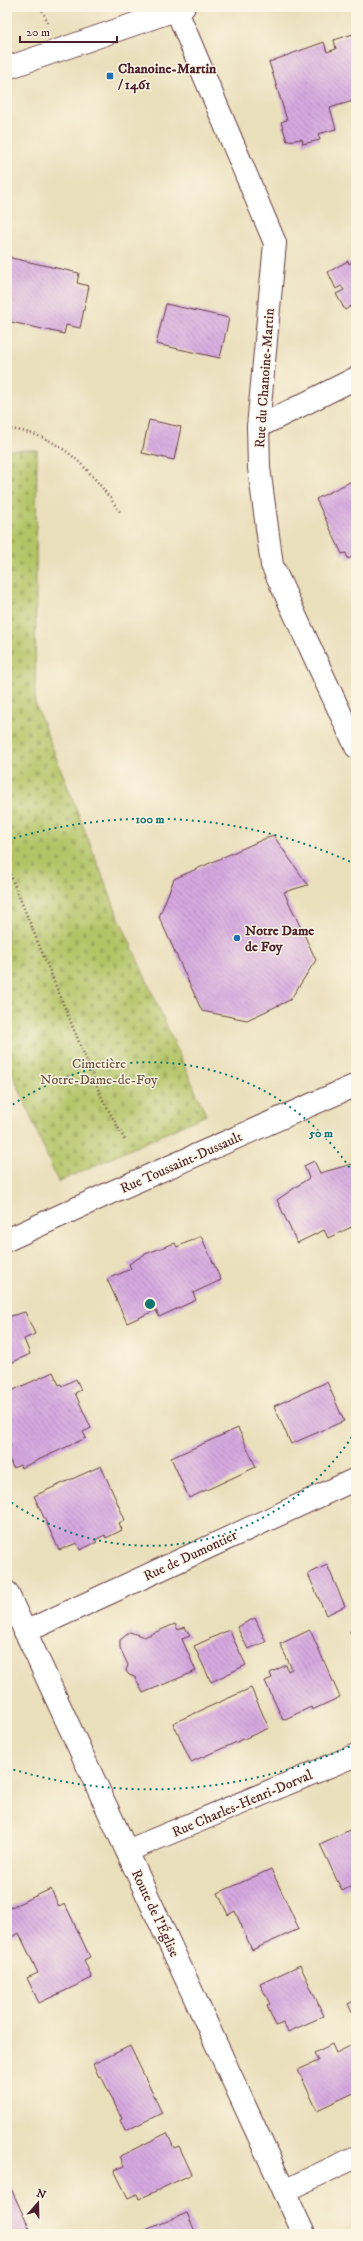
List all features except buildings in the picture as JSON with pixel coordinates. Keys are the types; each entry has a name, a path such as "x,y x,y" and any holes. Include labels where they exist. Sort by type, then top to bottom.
{"street":[{"path":"7,68 180,8"},
{"name":"Rue du Chanoine-Martin","path":"180,8 275,243 258,427 259,468 272,565 356,747"},
{"path":"258,427 356,378"},
{"name":"Rue Toussaint-Dussault","path":"7,1240 112,1192 356,1085"},
{"name":"Rue de Dumontier","path":"25,1632 356,1480"},
{"name":"Route de l'Église","path":"7,1592 304,2234"},
{"name":"Rue Charles-Henri-Dorval","path":"127,1851 356,1755"},
{"path":"284,2191 356,2157"}],"path":[{"path":"7,429 43,437 72,454 94,477 120,512"},
{"path":"7,868 102,1098 125,1140"}],"green space":[{"name":"Cimetière Notre-Dame-de-Foy","path":"7,450 37,450 35,703 117,913 206,1115 58,1182 7,1060"}],"place":[{"name":"Chanoine-Martin / 1461","path":"110,76"},
{"name":"Notre Dame de Foy","path":"237,938"}]}
